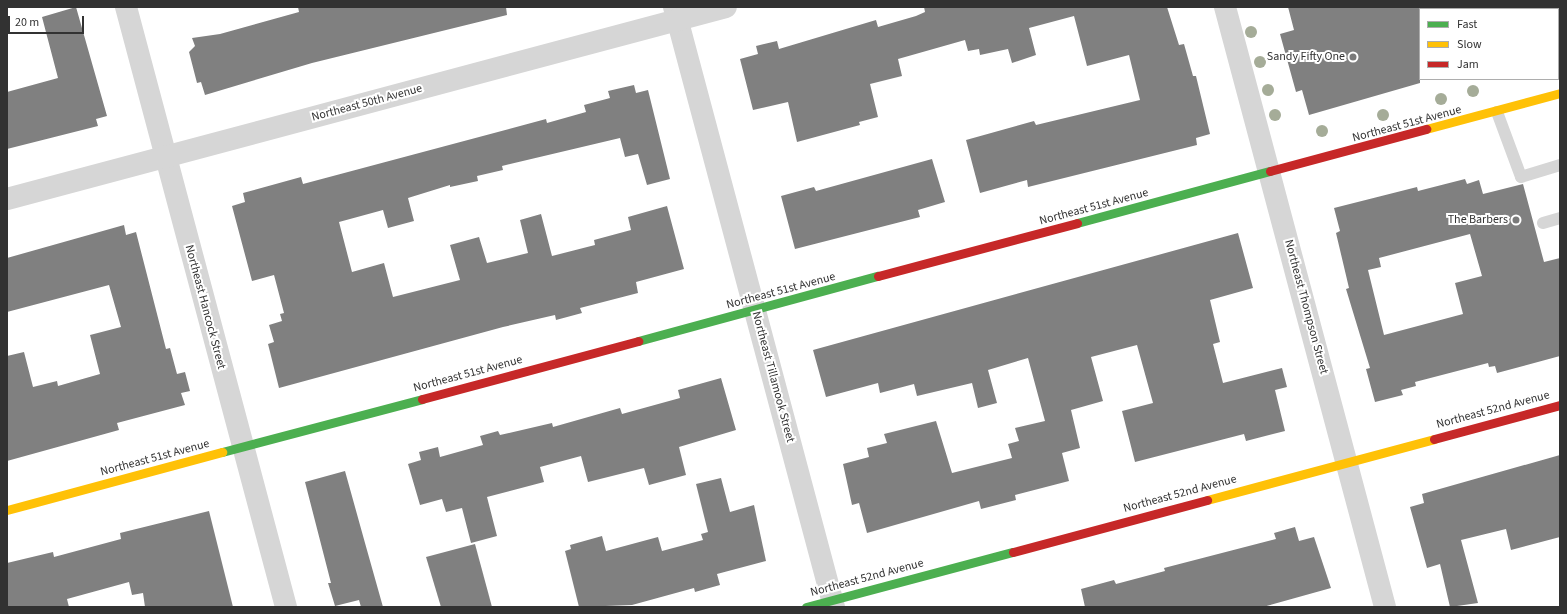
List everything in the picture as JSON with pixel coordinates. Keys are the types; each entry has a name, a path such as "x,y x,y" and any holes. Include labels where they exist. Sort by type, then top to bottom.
{"street":[{"name":"Northeast Hancock Street","path":"126,7 242,447 286,607"},
{"name":"Northeast 50th Avenue","path":"7,199 166,157 676,14 726,7"},
{"name":"Northeast Thompson Street","path":"1225,7 1385,607"},
{"name":"Northeast Tillamook Street","path":"676,14 833,603"},
{"name":"Northeast 51st Avenue","path":"7,510 1497,112 1560,93"},
{"name":"Northeast 52nd Avenue","path":"806,607 833,603 1346,461 1560,405"}],"lane":[{"path":"1497,112 1521,177 1560,165"},
{"path":"1542,223 1560,218"}],"building":[{"path":"76,7 107,116 96,119 98,126 7,149 7,92 58,78 42,17"},
{"path":"298,7 506,7 507,15 312,63 205,95 201,82 197,83 189,52 195,46 192,38 220,34 299,12"},
{"path":"924,7 1167,7 1179,45 1184,44 1193,76 1196,76 1210,134 1196,138 1197,145 1028,187 1027,180 980,193 966,140 1034,121 1036,125 1140,100 1129,55 1087,66 1074,16 1029,28 1036,55 1012,63 1008,49 980,55 979,49 968,51 965,40 898,59 902,76 870,84 878,117 859,122 860,125 797,142 788,102 753,110 740,59 758,54 756,46 777,41 779,49 876,20 878,27 916,16 925,12"},
{"name":"Sandy Fifty One","path":"1288,7 1420,7 1420,83 1309,115 1302,90 1296,92 1280,34 1294,30"},
{"path":"634,85 636,93 648,90 670,179 647,185 638,154 625,157 620,138 502,166 503,170 477,176 478,181 450,187 450,185 408,198 414,221 388,228 383,210 339,222 352,272 384,263 393,297 460,280 450,245 479,237 487,263 528,253 520,220 541,214 552,256 595,245 594,240 631,230 628,217 667,206 684,269 636,282 638,293 580,308 582,313 556,320 555,315 503,327 279,388 268,344 274,342 269,325 282,321 280,314 284,313 274,275 252,281 232,206 245,202 243,193 301,177 303,184 546,119 547,123 586,112 584,105 610,98 608,91"},
{"path":"932,159 945,202 918,210 920,217 795,249 781,196 814,187 816,191"},
{"path":"1465,179 1467,184 1479,180 1483,194 1523,184 1544,262 1560,258 1560,356 1497,373 1495,366 1489,367 1488,363 1415,382 1416,386 1401,390 1403,395 1375,402 1366,369 1370,368 1346,289 1349,288 1336,233 1340,231 1334,208 1417,187 1418,191","holes":["1470,234 1482,276 1455,283 1463,314 1384,335 1368,270 1381,267 1379,258"]},
{"path":"124,225 126,235 136,232 166,349 170,348 177,374 185,372 190,391 181,393 185,405 117,423 119,430 7,461 7,356 24,352 33,387 57,381 58,386 100,374 90,335 121,327 109,285 7,312 7,258"},
{"path":"1238,233 1253,288 1210,300 1220,342 1213,344 1223,383 1282,368 1287,387 1275,390 1285,431 1246,441 1244,434 1135,462 1122,411 1153,403 1137,345 1091,357 1103,401 1071,410 1080,448 1062,453 1069,481 1015,495 1016,500 981,509 979,501 867,533 859,503 852,505 843,464 869,457 867,448 887,443 884,434 936,421 952,473 1012,458 1008,444 1019,441 1015,428 1045,421 1028,358 988,370 997,403 978,408 972,383 917,396 914,384 880,393 878,383 826,397 813,350"},
{"path":"721,378 736,430 679,447 686,475 649,485 644,468 588,482 581,456 540,467 544,482 487,497 497,536 471,543 462,508 446,512 442,499 420,505 408,464 421,460 419,452 438,447 440,457 483,445 480,436 498,431 500,435 552,423 553,427 620,408 622,414 680,398 678,390"},
{"path":"1560,455 1560,537 1511,550 1506,529 1461,540 1478,603 1450,607 1440,564 1427,568 1410,507 1424,503 1422,494"},
{"path":"345,471 383,607 361,607 359,600 335,606 328,583 331,583 305,482"},
{"path":"721,478 730,512 754,505 766,561 717,574 720,585 695,592 694,588 632,605 579,607 565,551 571,549 570,545 602,536 606,551 658,537 662,551 703,540 701,534 708,532 696,484"},
{"path":"209,511 233,607 145,607 143,593 132,595 129,582 67,599 69,607 7,607 7,563 53,552 54,557 121,539 120,533"},
{"path":"1295,527 1299,541 1314,537 1331,588 1263,607 1085,607 1081,589 1114,580 1116,584 1165,571 1164,568 1276,539 1274,533"},
{"path":"475,544 492,607 441,607 426,557"}],"traffic: fast":[{"path":"1077,223 1270,171"},
{"path":"638,341 878,276"},
{"path":"222,452 422,399"},
{"path":"806,607 1013,552"}],"traffic: slow":[{"path":"1426,129 1560,93"},
{"path":"1207,500 1434,439"},
{"path":"7,510 222,452"}],"traffic: jam":[{"path":"1270,171 1426,129"},
{"path":"878,276 1077,223"},
{"path":"422,399 638,341"},
{"path":"1434,439 1560,405"},
{"path":"1013,552 1207,500"}],"place":[{"name":"Sandy Fifty One","path":"1353,57"},
{"name":"The Barbers","path":"1516,220"}]}
